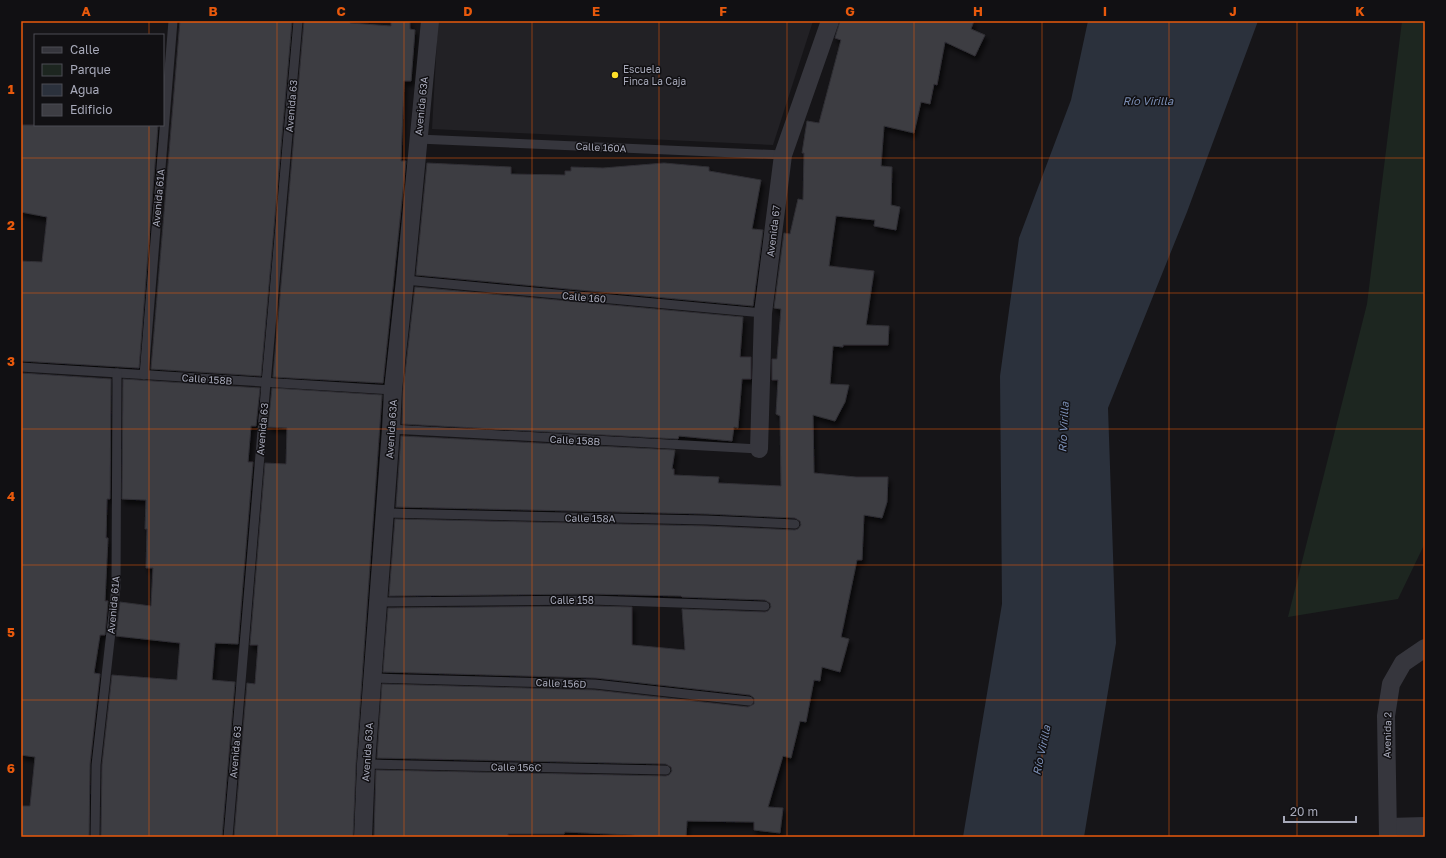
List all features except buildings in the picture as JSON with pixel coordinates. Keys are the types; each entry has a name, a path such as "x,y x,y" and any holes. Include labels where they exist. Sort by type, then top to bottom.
{"street":[{"name":"Avenida 63A","path":"362,837 393,390 430,21"},
{"name":"Avenida 67","path":"759,449 763,313 783,155 830,21"},
{"name":"Avenida 2","path":"1388,832 1386,716 1391,684 1403,663 1425,648"},
{"path":"1388,832 1425,826"}],"lane":[{"name":"Avenida 61A","path":"144,375 173,21"},
{"name":"Avenida 63","path":"228,837 298,21"},
{"name":"Calle 160A","path":"418,139 783,155"},
{"name":"Calle 160","path":"405,280 763,313"},
{"name":"Calle 158B","path":"21,367 393,390"},
{"name":"Avenida 61A","path":"95,837 96,765 116,587 117,373"},
{"name":"Calle 158B","path":"391,429 759,449"},
{"name":"Calle 158A","path":"385,513 707,520 795,524"},
{"name":"Calle 158","path":"378,602 592,600 765,606"},
{"name":"Calle 156D","path":"372,678 595,684 749,701"},
{"name":"Calle 156C","path":"366,764 666,770"}],"shaded area":[{"name":"Escuela Finca La Caja","path":"438,21 813,21 773,145 432,129"}],"green space":[{"path":"1402,21 1425,21 1425,543 1398,599 1288,617 1367,304"}],"water":[{"name":"Río Virilla","path":"1088,21 1258,21 1187,212 1108,408 1116,643 1084,837 963,837 1002,604 1000,376 1019,238 1071,100"}],"place":[{"name":"Escuela Finca La Caja","path":"615,75"}]}
